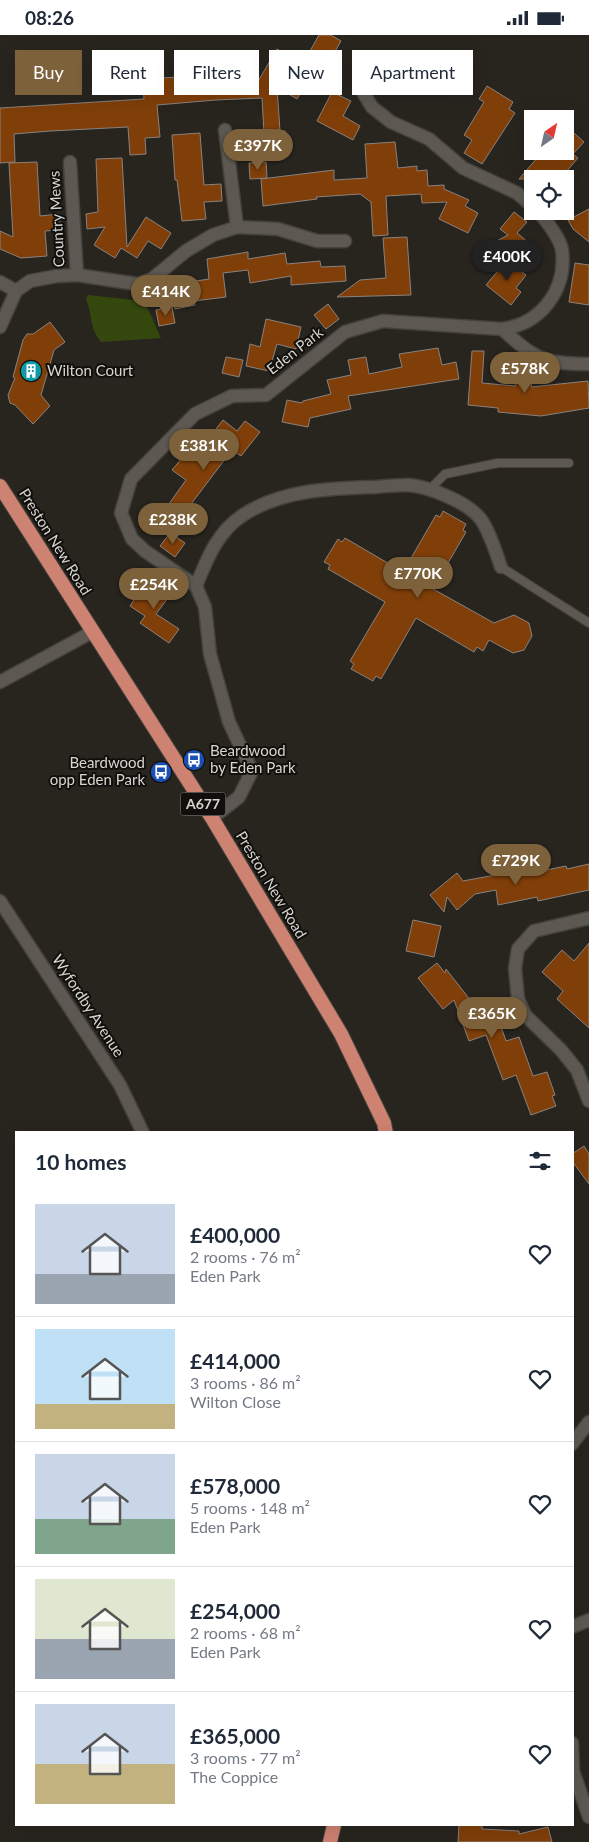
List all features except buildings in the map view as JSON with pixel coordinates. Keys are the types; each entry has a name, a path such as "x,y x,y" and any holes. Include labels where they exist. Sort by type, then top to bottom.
{"highway":[{"name":"Preston New Road","path":"0,486 212,818 342,1034 384,1123 386,1131"},
{"path":"330,1842 334,1826"}],"street":[{"path":"365,95 372,107 391,123 429,139 463,168 517,193 524,200"},
{"path":"225,130 237,227"},
{"name":"Country Mews","path":"70,162 77,275"},
{"name":"Eden Park","path":"196,586 145,551 132,539 121,513 131,479 196,414 232,396 266,395 346,332 383,321 502,329 519,327 534,318 552,299 561,277 562,249 544,220"},
{"path":"0,327 16,291 30,281 57,276 77,275 137,284 152,279 186,251 213,235 237,227 278,229 317,241 345,241"},
{"path":"0,282 16,291"},
{"path":"502,329 525,350 542,360 558,364 589,364"},
{"path":"212,818 239,797 252,771 229,722 210,654 204,607 196,586 208,557 221,533 242,515 259,506 293,494 350,487 409,485 441,492 478,516 501,567"},
{"path":"0,682 92,631"},
{"name":"Wyfordby Avenue","path":"0,901 120,1085 142,1131"},
{"path":"589,918 534,931 518,949 515,968 518,999 526,1015 561,1050 577,1070 589,1101"},
{"path":"574,1441 589,1422"},
{"path":"574,1626 589,1620"},
{"path":"574,1774 589,1817"}],"lane":[{"path":"429,490 445,474 498,463 569,463"},
{"path":"501,567 589,623"}],"green space":[{"path":"88,295 142,301 150,313 161,338 101,342 93,327 86,299"}],"place":[{"name":"Wilton Court","path":"31,371"},
{"name":"Beardwood by Eden Park","path":"194,760"},
{"name":"Beardwood opp Eden Park","path":"161,772"}]}
